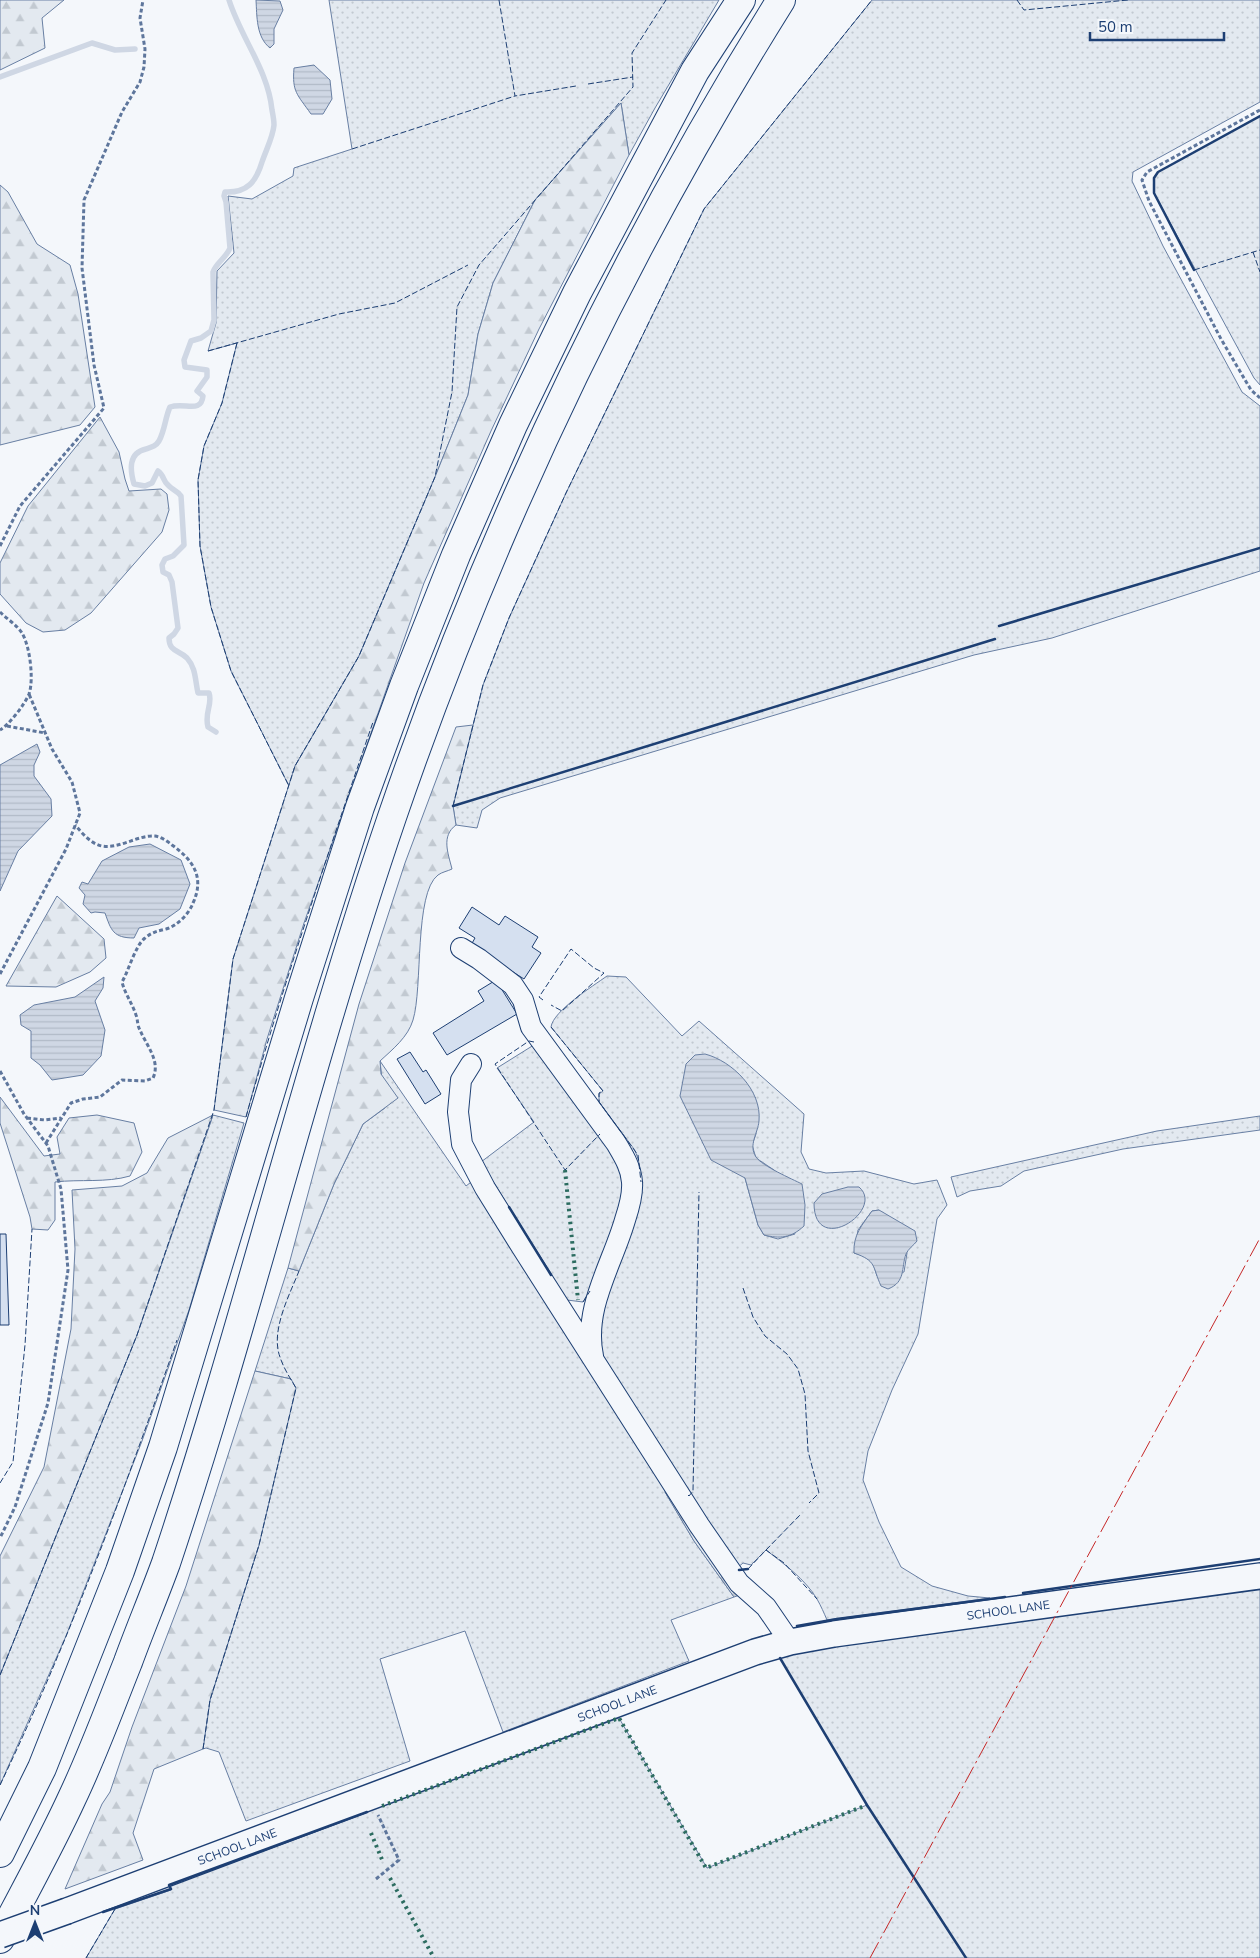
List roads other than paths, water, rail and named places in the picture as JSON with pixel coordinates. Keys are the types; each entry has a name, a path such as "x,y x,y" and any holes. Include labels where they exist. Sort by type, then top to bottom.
{"highway":[{"path":"0,1852 42,1768 120,1571 163,1447 299,998 360,807 404,686 456,555 513,425 577,293 695,71 741,0"},
{"path":"0,1937 72,1798 102,1728 164,1568 247,1301 334,998 395,809 440,684 484,573 548,430 610,301 683,164 780,0"}],"main road":[{"name":"SCHOOL LANE","path":"0,1937 67,1910 755,1652 790,1642 834,1634 1260,1576"}],"lane":[{"path":"461,948 480,959 513,985 523,1000 531,1027 616,1143 627,1163 632,1182 630,1203 623,1229 594,1305 590,1330 590,1344 594,1359"},
{"path":"471,1064 461,1080 458,1112 462,1144 486,1188 520,1246 699,1525 739,1583 766,1607 790,1642"}],"waterway":[{"path":"216,732 208,727 207,722 210,701 209,693 198,693 194,670 190,662 169,643 169,638 178,628 172,582 169,575 163,572 162,565 165,559 173,556 184,545 181,496 166,483 158,471 152,483 145,486 134,484 131,468 136,454 154,446 159,441 170,407 196,406 202,401 203,396 197,391 207,377 207,370 185,367 184,360 191,341 201,338 211,331 214,320 213,272 230,248 225,192 239,191 250,185 260,169 273,130 273,116 265,81 229,0"},
{"path":"0,77 92,43 115,50 135,49"}]}
